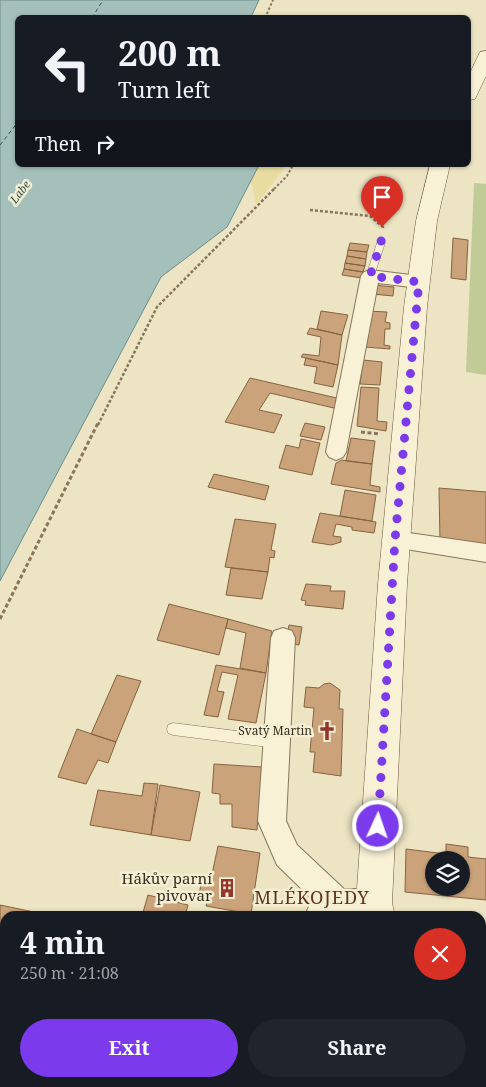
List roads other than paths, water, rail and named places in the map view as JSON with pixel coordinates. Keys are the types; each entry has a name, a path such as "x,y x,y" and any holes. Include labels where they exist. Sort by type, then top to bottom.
{"street":[{"path":"471,91 486,56"},
{"path":"283,638 272,821 287,855 328,910 376,910 395,540 405,422 419,282 431,196 439,167"},
{"path":"336,452 370,276 419,282"},
{"path":"395,540 486,553"}],"lane":[{"path":"370,276 381,243"},
{"path":"173,729 277,742"}],"water":[{"name":"Labe","path":"0,0 259,0 252,15 15,15 15,167 258,167 227,227 161,277 0,581"}],"place":[{"name":"Svatý Martin","path":"327,731"},
{"name":"Hákův parní pivovar","path":"227,888"}],"district":[{"name":"MLÉKOJEDY","path":"312,898"}]}
